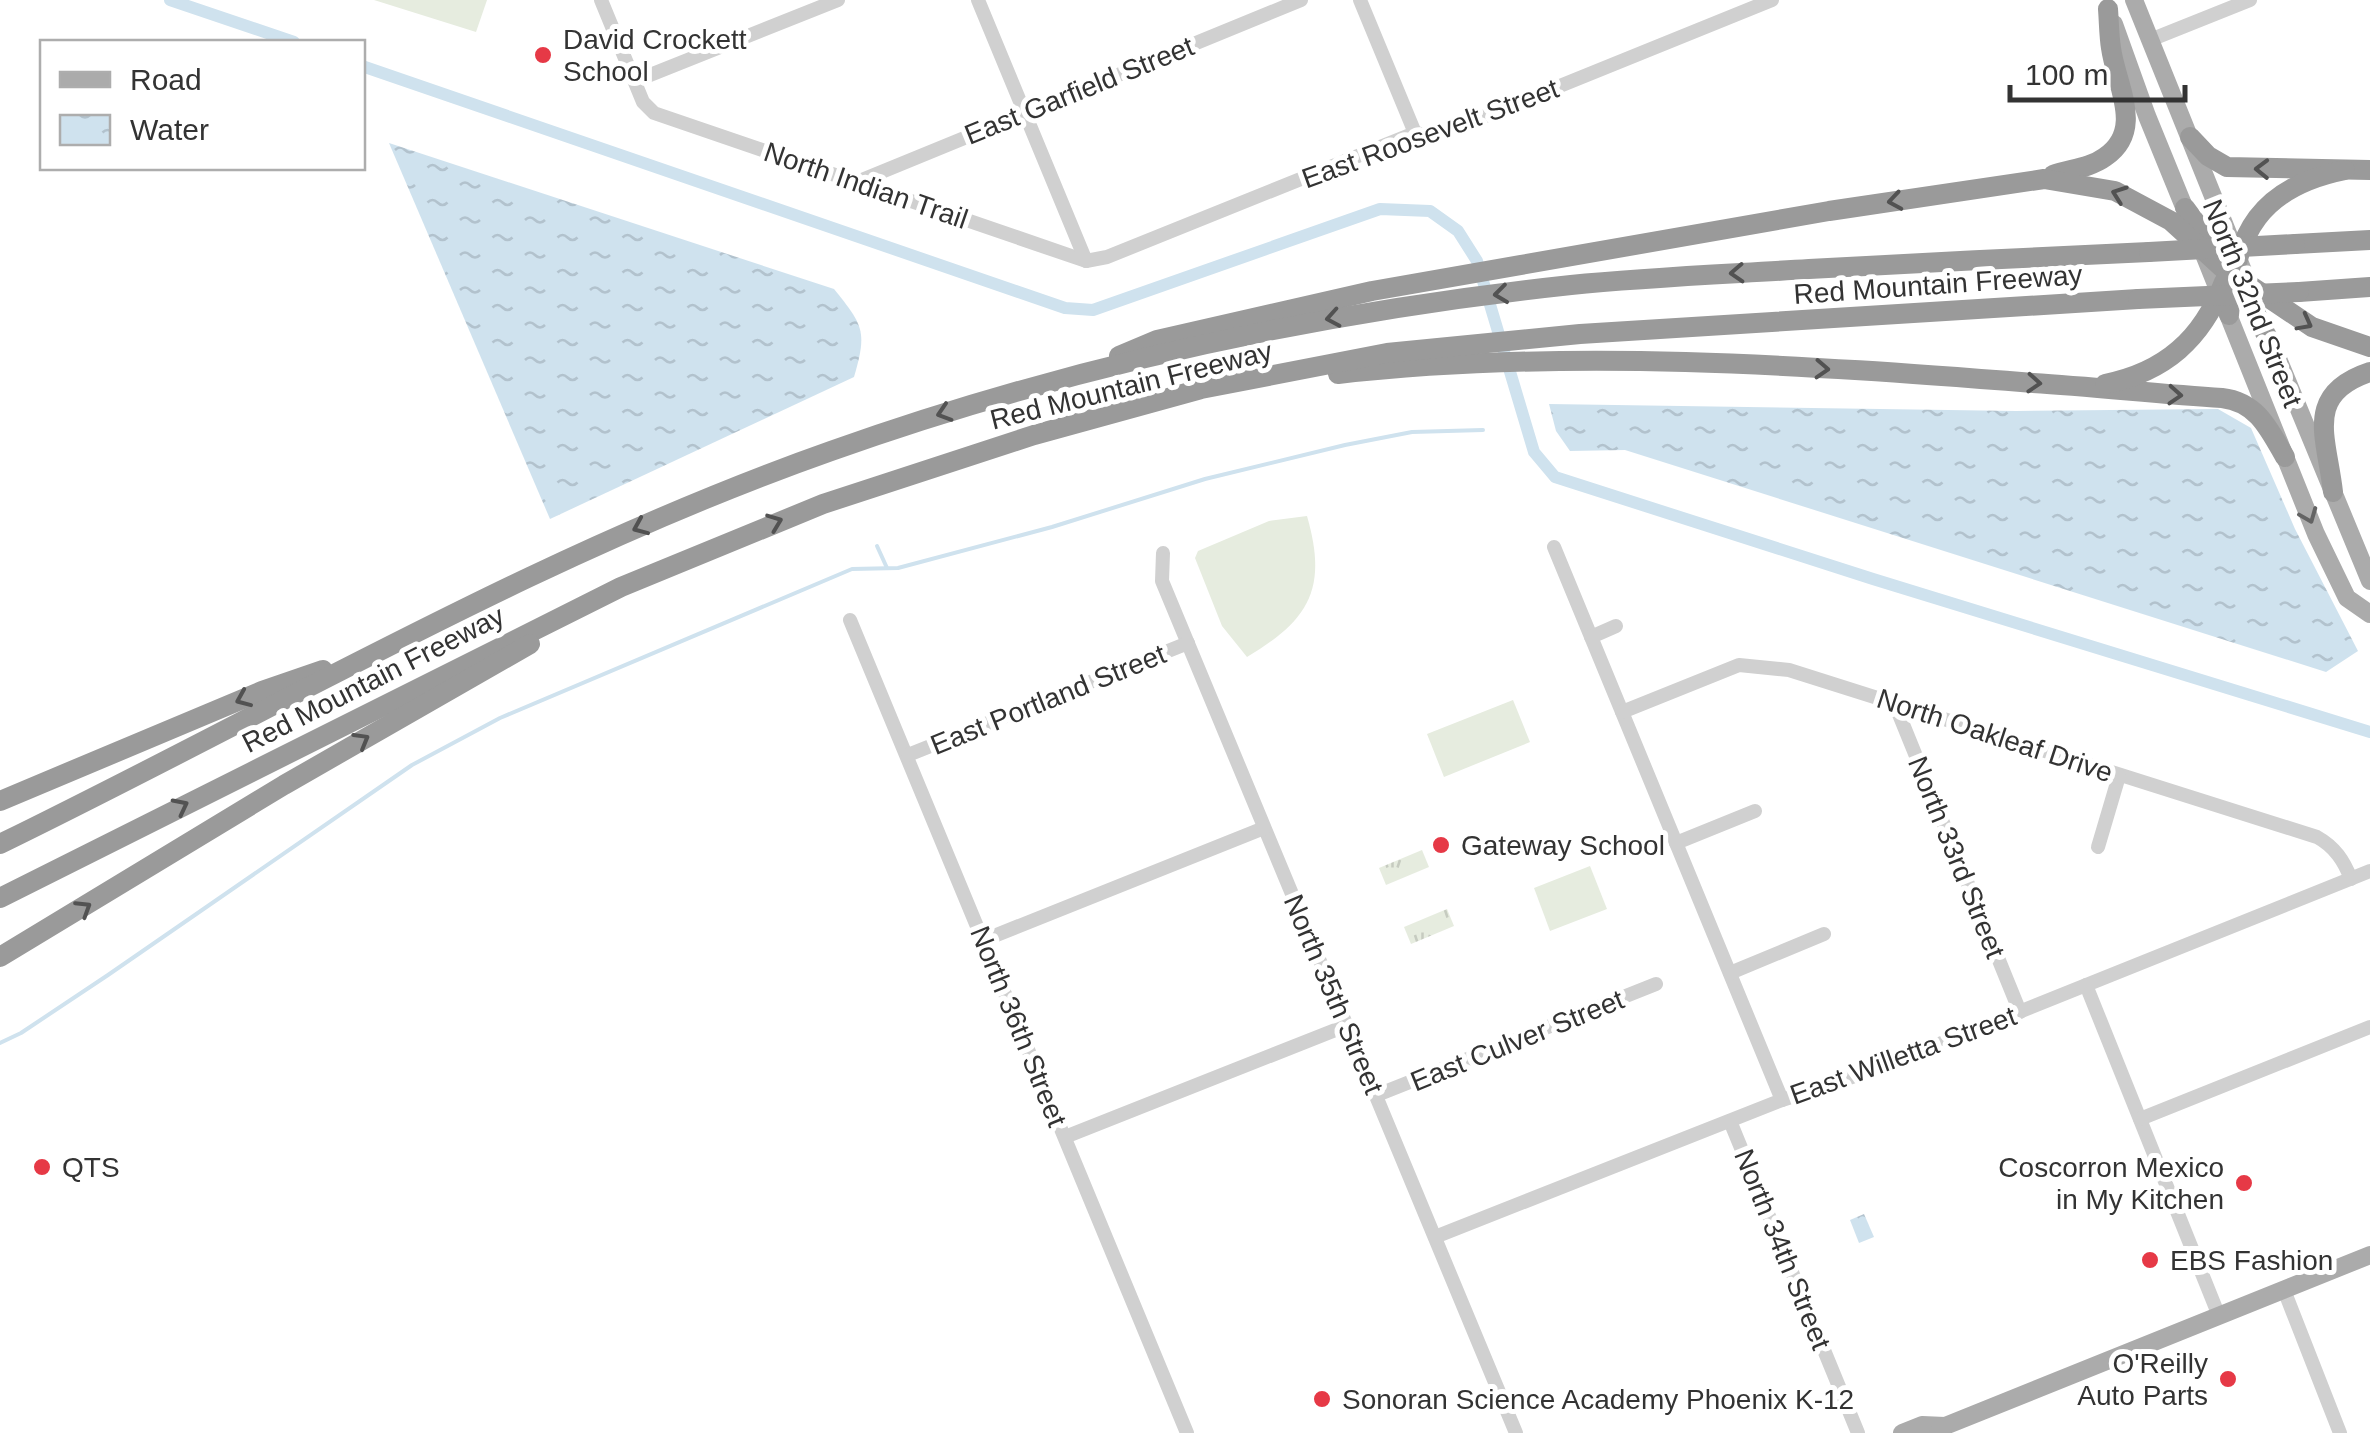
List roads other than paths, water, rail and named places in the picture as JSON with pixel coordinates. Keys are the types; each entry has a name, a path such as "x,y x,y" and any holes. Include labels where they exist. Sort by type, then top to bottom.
{"highway":[{"path":"1426,293 1562,257 2044,178 2096,162 2116,149 2123,138 2126,108 2110,49 2107,4"},
{"path":"2190,137 2208,156 2227,166 2370,170"},
{"path":"2078,386 2138,376 2170,359 2200,330 2256,219 2276,195 2306,180 2344,170"},
{"path":"2044,178 2086,183 2136,200 2171,221 2312,327 2370,348"},
{"path":"2185,208 2233,271 2274,350"},
{"name":"Red Mountain Freeway","path":"0,844 605,542 749,482 910,423 1071,376 1426,293 2370,240"},
{"path":"2228,315 2233,271"},
{"name":"Red Mountain Freeway","path":"0,898 621,587 865,489 1120,412 1203,401 1580,334 2370,287"},
{"path":"1445,356 1868,372 2234,399 2260,416 2285,457"},
{"path":"2333,492 2329,454 2322,436 2324,414 2344,382 2370,372"},
{"path":"0,957 284,784 498,664 621,587"},
{"path":"0,801 262,691 400,642"}],"main road":[{"name":"North 32nd Street","path":"2134,0 2190,137 2233,271"},
{"name":"North 32nd Street","path":"2107,4 2140,101 2200,245"},
{"name":"North 32nd Street","path":"2228,315 2316,534 2347,598 2370,614"},
{"name":"North 32nd Street","path":"2274,350 2370,581"},
{"path":"1902,1433 1922,1425 1944,1431 2370,1255"}],"street":[{"path":"601,0 635,81 838,0"},
{"path":"978,0 1086,261"},
{"name":"East Garfield Street","path":"857,182 1301,0"},
{"path":"1360,0 1415,133"},
{"name":"East Roosevelt Street","path":"1086,261 1107,257 1415,133 1431,136 1451,130 1744,5 1772,0"},
{"path":"2150,40 2250,0"},
{"name":"North Indian Trail","path":"635,81 647,108 1086,261"},
{"path":"1554,547 1782,1100"},
{"name":"North 35th Street","path":"1163,553 1162,580 1516,1433"},
{"name":"North 36th Street","path":"850,620 1186,1433"},
{"path":"1591,637 1616,626"},
{"name":"East Portland Street","path":"908,755 1188,643"},
{"name":"North Oakleaf Drive","path":"1622,712 1739,665 1790,670 2316,838 2335,851 2351,879"},
{"name":"North 33rd Street","path":"1894,702 2020,1012"},
{"path":"2098,847 2119,776"},
{"path":"1676,843 1755,811"},
{"path":"984,940 1264,828"},
{"name":"East Willetta Street","path":"1435,1237 1782,1100 1882,1066 2370,872"},
{"path":"1730,974 1824,934"},
{"name":"East Culver Street","path":"1377,1095 1656,984"},
{"path":"2086,985 2219,1316"},
{"path":"1065,1138 1348,1025"},
{"path":"2140,1119 2370,1027"},
{"name":"North 34th Street","path":"1730,1121 1858,1433"},
{"path":"2284,1290 2340,1433"}],"water":[{"path":"389,143 834,289 860,330 861,349 854,377 550,519"},
{"path":"1549,404 2016,411 2218,409 2251,428 2295,529 2358,651 2326,672 1625,450 1570,451 1556,431"},
{"path":"1864,1214 1874,1237 1859,1243 1850,1220"}],"waterway":[{"path":"170,0 288,40"},
{"path":"365,67 1065,308 1093,310 1380,209 1430,211 1458,231 1477,261 1534,452 1555,477 2370,732"},
{"path":"0,1043 108,975 412,765 500,718 852,569 898,568 1052,527 1205,479 1345,445 1412,432 1483,430"},
{"path":"877,546 887,568"}],"place":[{"name":"David Crockett School","path":"543,55"},
{"name":"Gateway School","path":"1441,845"},
{"name":"QTS","path":"42,1167"},
{"name":"Coscorron Mexico in My Kitchen","path":"2244,1183"},
{"name":"EBS Fashion","path":"2150,1260"},
{"name":"O'Reilly Auto Parts","path":"2228,1379"},
{"name":"Sonoran Science Academy Phoenix K-12","path":"1322,1399"}]}
